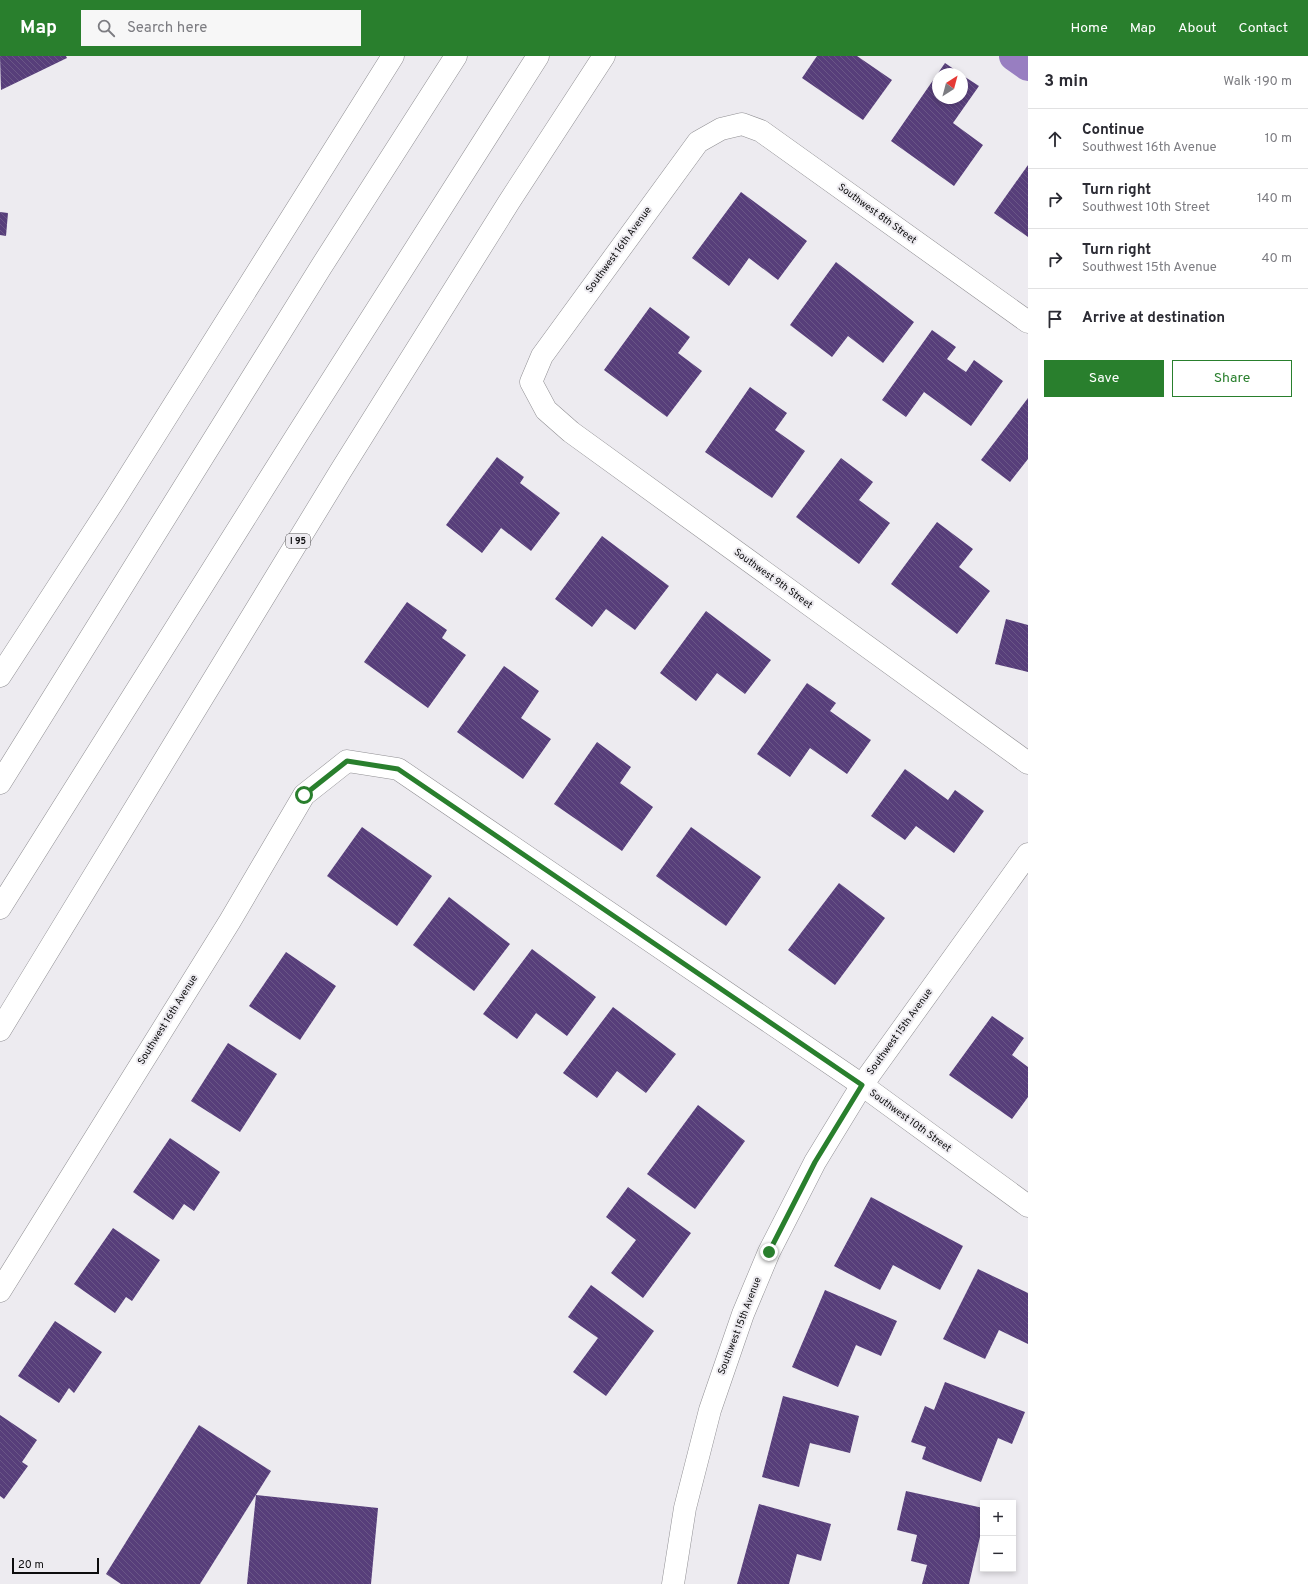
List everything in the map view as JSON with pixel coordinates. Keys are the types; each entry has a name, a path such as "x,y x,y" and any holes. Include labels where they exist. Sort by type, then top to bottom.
{"main road":[{"path":"0,676 113,502 393,56"},
{"path":"0,783 225,424 321,267 456,56"},
{"path":"0,908 284,454 538,56"},
{"name":"I 95","path":"0,1030 344,465 505,208 604,56"},
{"name":"Southwest 8th Street","path":"721,130 742,124 761,130 1028,322"},
{"name":"Southwest 16th Avenue","path":"531,382 542,356 698,142 721,130"},
{"name":"Southwest 9th Street","path":"531,382 546,410 571,432 1028,763"},
{"name":"Southwest 16th Avenue","path":"0,1291 230,921 304,795 347,761"},
{"name":"Southwest 10th Street","path":"347,761 398,769 862,1085 1028,1206"},
{"name":"Southwest 15th Avenue","path":"673,1584 685,1508 710,1410 743,1314 769,1252 815,1162 862,1085 1028,854"}],"building":[{"path":"0,56 66,56 67,58 1,90"},
{"path":"817,56 857,56 892,80 863,120 802,78"},
{"path":"945,63 952,68 942,68"},
{"path":"968,79 979,86 968,102"},
{"path":"932,82 932,104 966,104 953,123 983,145 954,186 891,141"},
{"path":"1028,165 1028,237 994,213"},
{"path":"741,192 807,241 778,280 749,258 729,286 692,258"},
{"path":"0,212 8,213 6,236 0,235"},
{"path":"836,262 914,322 883,363 848,336 832,357 790,325"},
{"path":"650,307 690,337 678,353 702,371 667,417 604,370"},
{"path":"932,330 956,347 947,359 966,372 974,360 1003,381 971,426 924,392 906,417 882,400"},
{"path":"750,387 787,413 775,430 805,451 772,498 705,452"},
{"path":"1028,398 1028,459 1010,482 981,460"},
{"path":"497,457 524,477 520,483 560,513 531,551 501,528 482,553 446,525"},
{"path":"841,458 873,482 859,500 890,523 859,564 796,517"},
{"path":"937,522 973,549 959,567 990,591 957,634 891,584"},
{"path":"602,536 669,586 635,630 606,609 592,627 555,599"},
{"path":"407,602 447,630 442,638 466,655 428,708 364,662"},
{"path":"706,611 771,660 745,694 717,673 696,701 660,673"},
{"path":"1006,619 1028,625 1028,672 995,664"},
{"path":"504,666 539,691 521,718 551,739 523,779 457,732"},
{"path":"807,683 836,703 830,711 871,740 847,774 810,748 790,777 757,754"},
{"path":"597,742 631,767 620,783 653,807 622,851 554,804"},
{"path":"905,769 948,800 955,790 984,811 954,853 916,826 905,840 871,816"},
{"path":"362,827 432,876 397,926 327,876"},
{"path":"691,827 761,877 726,926 656,876"},
{"path":"839,883 885,918 835,985 788,950"},
{"path":"449,897 510,944 474,991 413,945"},
{"path":"532,949 596,997 567,1036 536,1013 517,1039 483,1014"},
{"path":"286,952 336,986 300,1040 249,1006"},
{"path":"613,1007 676,1054 646,1093 617,1071 597,1098 563,1073"},
{"path":"992,1016 1024,1038 1012,1055 1028,1067 1028,1097 1012,1119 949,1075"},
{"path":"228,1043 277,1074 240,1132 191,1101"},
{"path":"698,1105 745,1141 695,1209 647,1174"},
{"path":"170,1138 220,1172 194,1211 184,1204 173,1220 133,1192"},
{"path":"628,1187 691,1233 643,1298 611,1273 636,1240 606,1217"},
{"path":"871,1197 963,1246 940,1290 893,1265 880,1290 834,1266"},
{"path":"113,1228 160,1260 132,1301 126,1297 115,1313 74,1284"},
{"path":"978,1269 1028,1293 1028,1344 999,1330 985,1359 943,1339"},
{"path":"591,1285 654,1331 606,1396 573,1372 598,1338 568,1317"},
{"path":"825,1290 897,1321 881,1356 856,1345 838,1387 792,1367"},
{"path":"55,1321 102,1352 74,1393 69,1388 59,1403 18,1376"},
{"path":"945,1382 1025,1412 1012,1444 998,1438 981,1482 922,1459 926,1447 911,1442 925,1406 934,1410"},
{"path":"783,1396 859,1416 850,1453 810,1443 799,1487 762,1477"},
{"path":"0,1415 37,1440 22,1462 28,1466 4,1499 0,1496"},
{"path":"199,1425 271,1471 200,1584 121,1584 106,1574"},
{"path":"906,1491 980,1507 980,1537 969,1584 922,1584 927,1565 911,1561 917,1535 897,1530"},
{"path":"256,1495 378,1508 371,1584 247,1584"},
{"path":"759,1504 831,1524 821,1561 797,1554 789,1584 737,1584"}],"waterway":[{"path":"1014,56 1028,66"}],"route":[{"path":"304,795 347,761 398,769 862,1085 815,1162 769,1252"}]}
